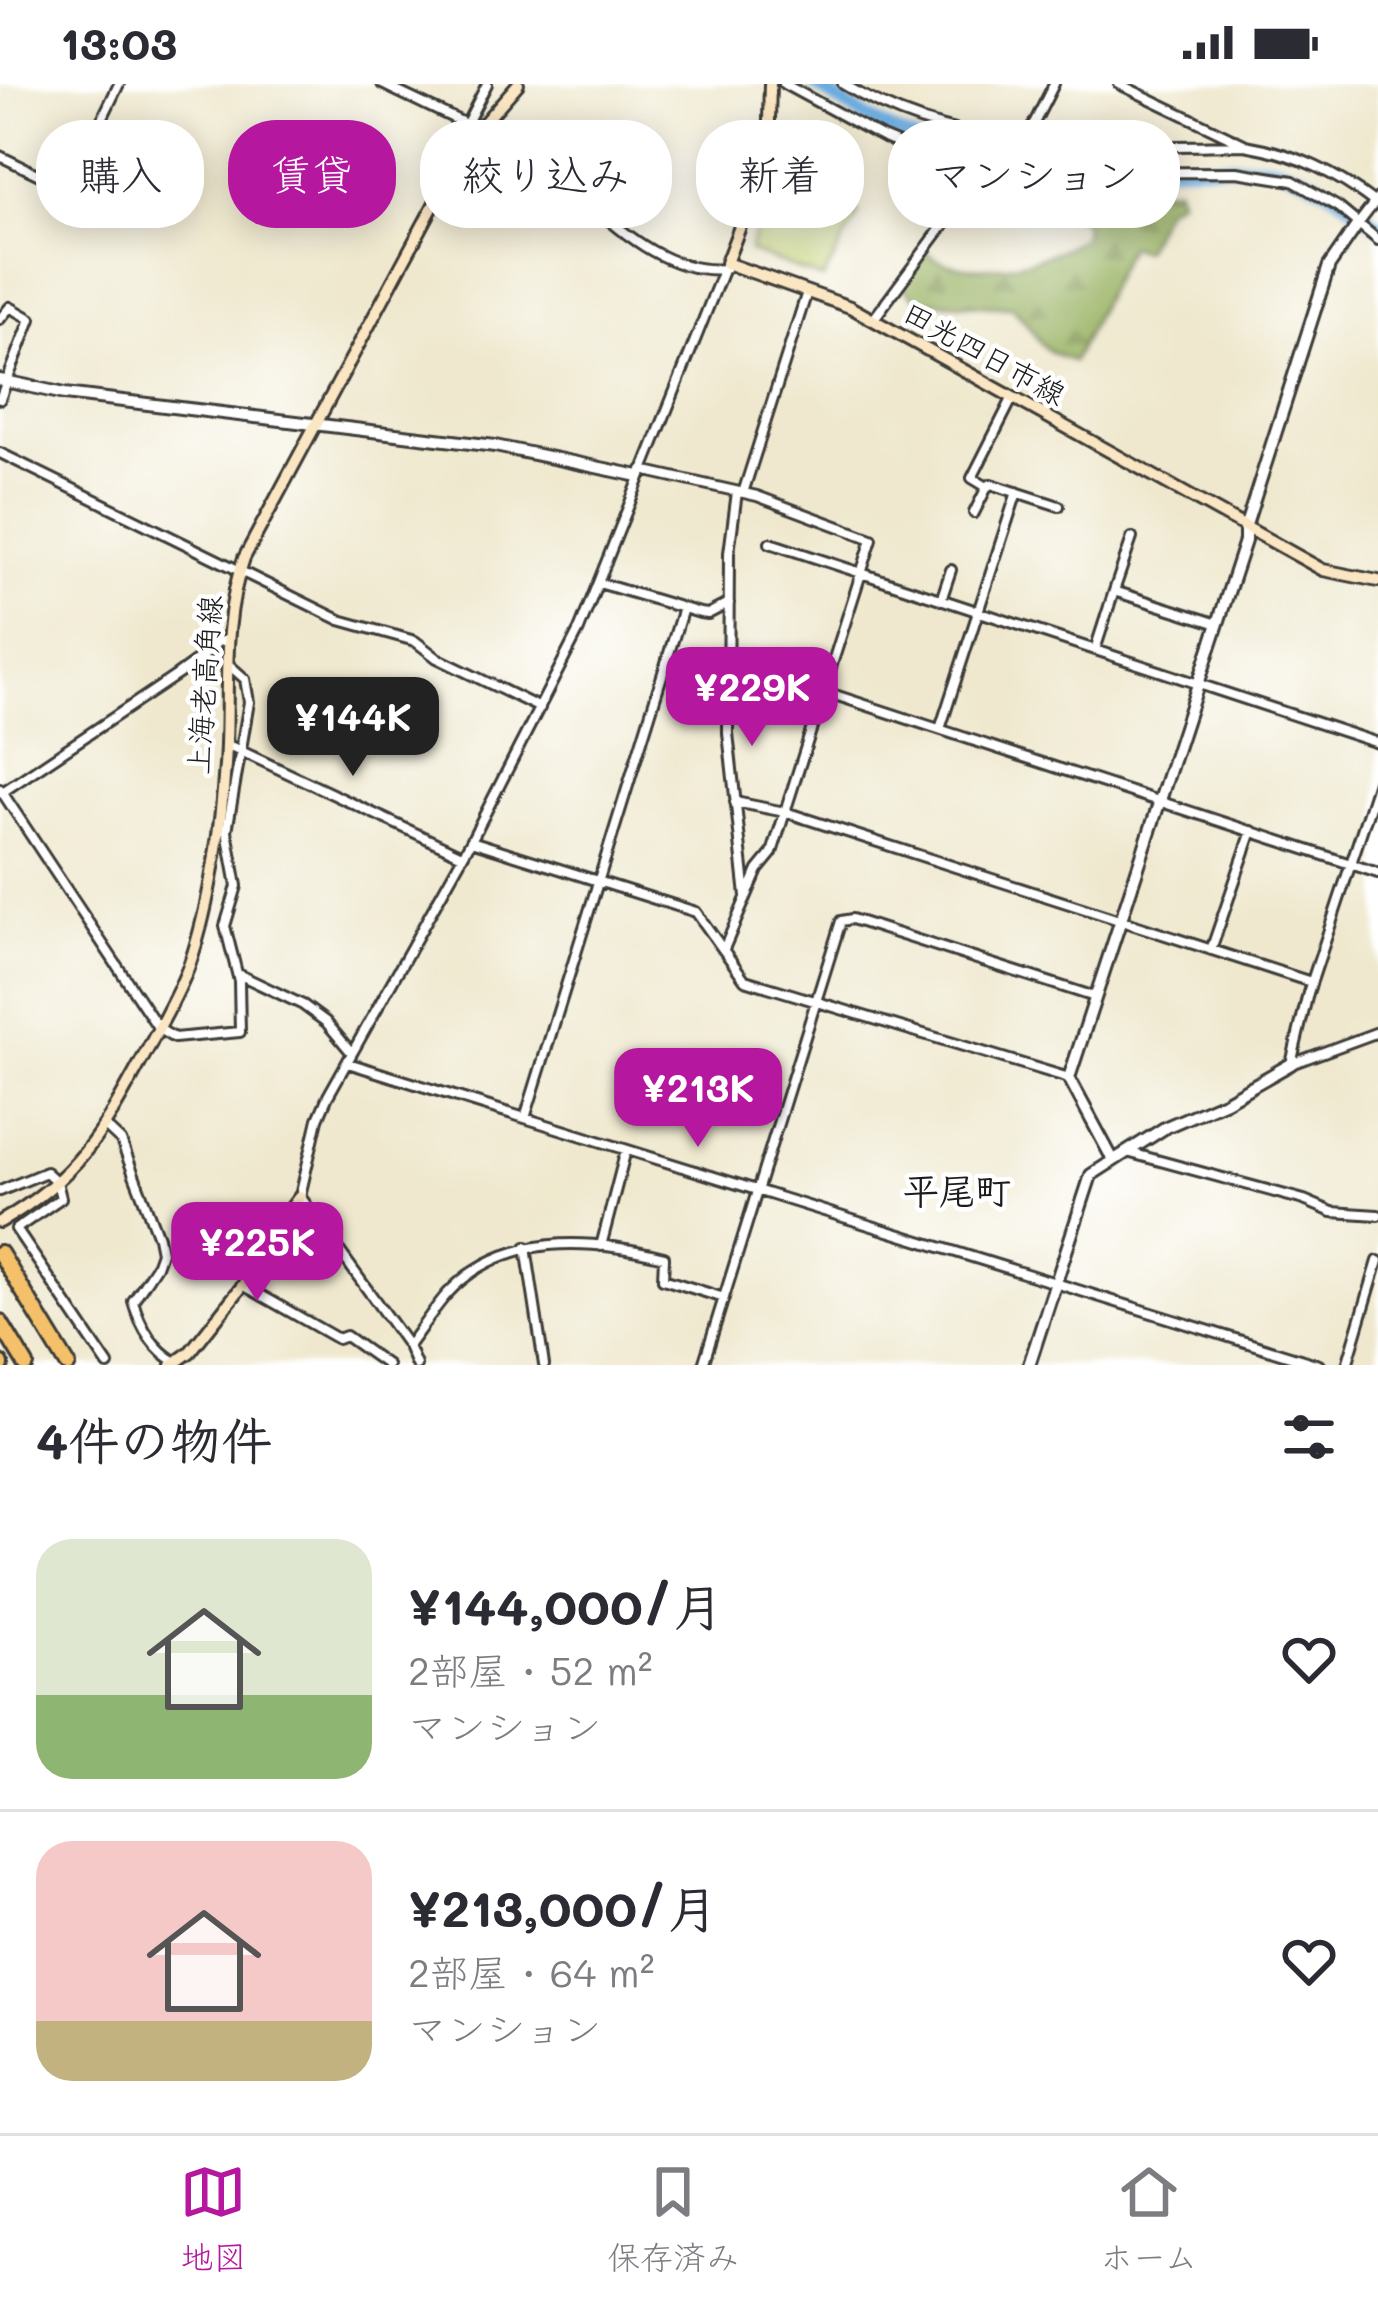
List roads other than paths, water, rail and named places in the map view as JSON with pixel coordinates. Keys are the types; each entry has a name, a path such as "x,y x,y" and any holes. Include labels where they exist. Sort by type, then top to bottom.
{"highway":[{"path":"0,1253 68,1365"},
{"path":"0,1322 26,1365"}],"main road":[{"name":"上海老高角線","path":"480,120 518,84"},
{"path":"726,266 768,154 770,84"},
{"name":"上海老高角線","path":"0,1222 57,1182 92,1148 159,1029 195,944 218,825 226,744 229,611 239,570 420,225"},
{"name":"田光四日市線","path":"726,266 807,290 873,320 1323,570 1378,580"},
{"path":"175,1364 199,1342 207,1325 243,1285 299,1196"}],"street":[{"path":"0,156 68,189 119,84"},
{"path":"382,84 456,120"},
{"path":"475,120 487,84"},
{"path":"784,84 888,139"},
{"path":"843,84 921,120"},
{"path":"1035,120 1054,84"},
{"path":"1119,84 1245,145"},
{"path":"1069,1078 1245,541 1245,528 1329,266 1376,204 1306,159 1245,145 1180,144"},
{"path":"1180,172 1269,175 1312,190 1378,240"},
{"path":"416,1365 408,1346 299,1196 318,1119 471,841 599,583 726,266 686,265 638,242 621,228"},
{"path":"873,320 942,228"},
{"path":"747,898 735,802 728,660 731,535 740,492 807,290"},
{"path":"0,319 10,307 31,320 0,399"},
{"path":"4,380 65,394 496,446 740,492 814,514 872,539 772,853 758,870 724,949"},
{"path":"987,487 972,478 1013,397"},
{"path":"0,453 340,620 415,641 437,658 540,708"},
{"path":"974,513 992,484 1059,506"},
{"path":"940,729 1017,492"},
{"path":"1094,650 1132,538"},
{"path":"770,543 1378,743"},
{"path":"941,600 951,570"},
{"path":"599,583 708,614 730,603"},
{"path":"1114,591 1218,624"},
{"path":"525,1118 683,608"},
{"path":"228,640 217,642 177,675 1,792 159,1029 174,1038 239,1033 237,974 225,926 237,886 227,831 244,752 248,692 245,679 228,664"},
{"path":"728,660 1378,873"},
{"path":"226,744 462,855"},
{"path":"1291,1064 1311,982 1378,782"},
{"path":"735,802 785,812 1311,982"},
{"path":"1210,950 1252,831"},
{"path":"471,841 695,913 745,980 1069,1078 1113,1160"},
{"path":"703,1365 841,921 846,918 1095,997"},
{"path":"237,974 304,1006 326,1022 350,1058 525,1118 1318,1365"},
{"path":"1029,1365 1086,1181 1185,1117 1226,1101 1291,1064 1378,1032"},
{"path":"105,1126 121,1141 158,1237 160,1252 134,1301 136,1312 159,1353 175,1364"},
{"path":"602,1246 626,1150"},
{"path":"1127,1152 1304,1200 1332,1212 1378,1215"},
{"path":"0,1191 46,1172 57,1182 62,1198 16,1229 108,1365"},
{"path":"408,1346 450,1290 512,1250 526,1247 602,1246 664,1256 663,1279 724,1298"},
{"path":"526,1247 544,1365"},
{"path":"1346,1365 1378,1261"},
{"path":"243,1285 338,1340 346,1336 387,1365"}],"waterway":[{"path":"814,84 898,134 969,155 1055,165 1274,166 1329,190 1378,225"}],"district":[{"name":"平尾町","path":"957,1191"}]}
